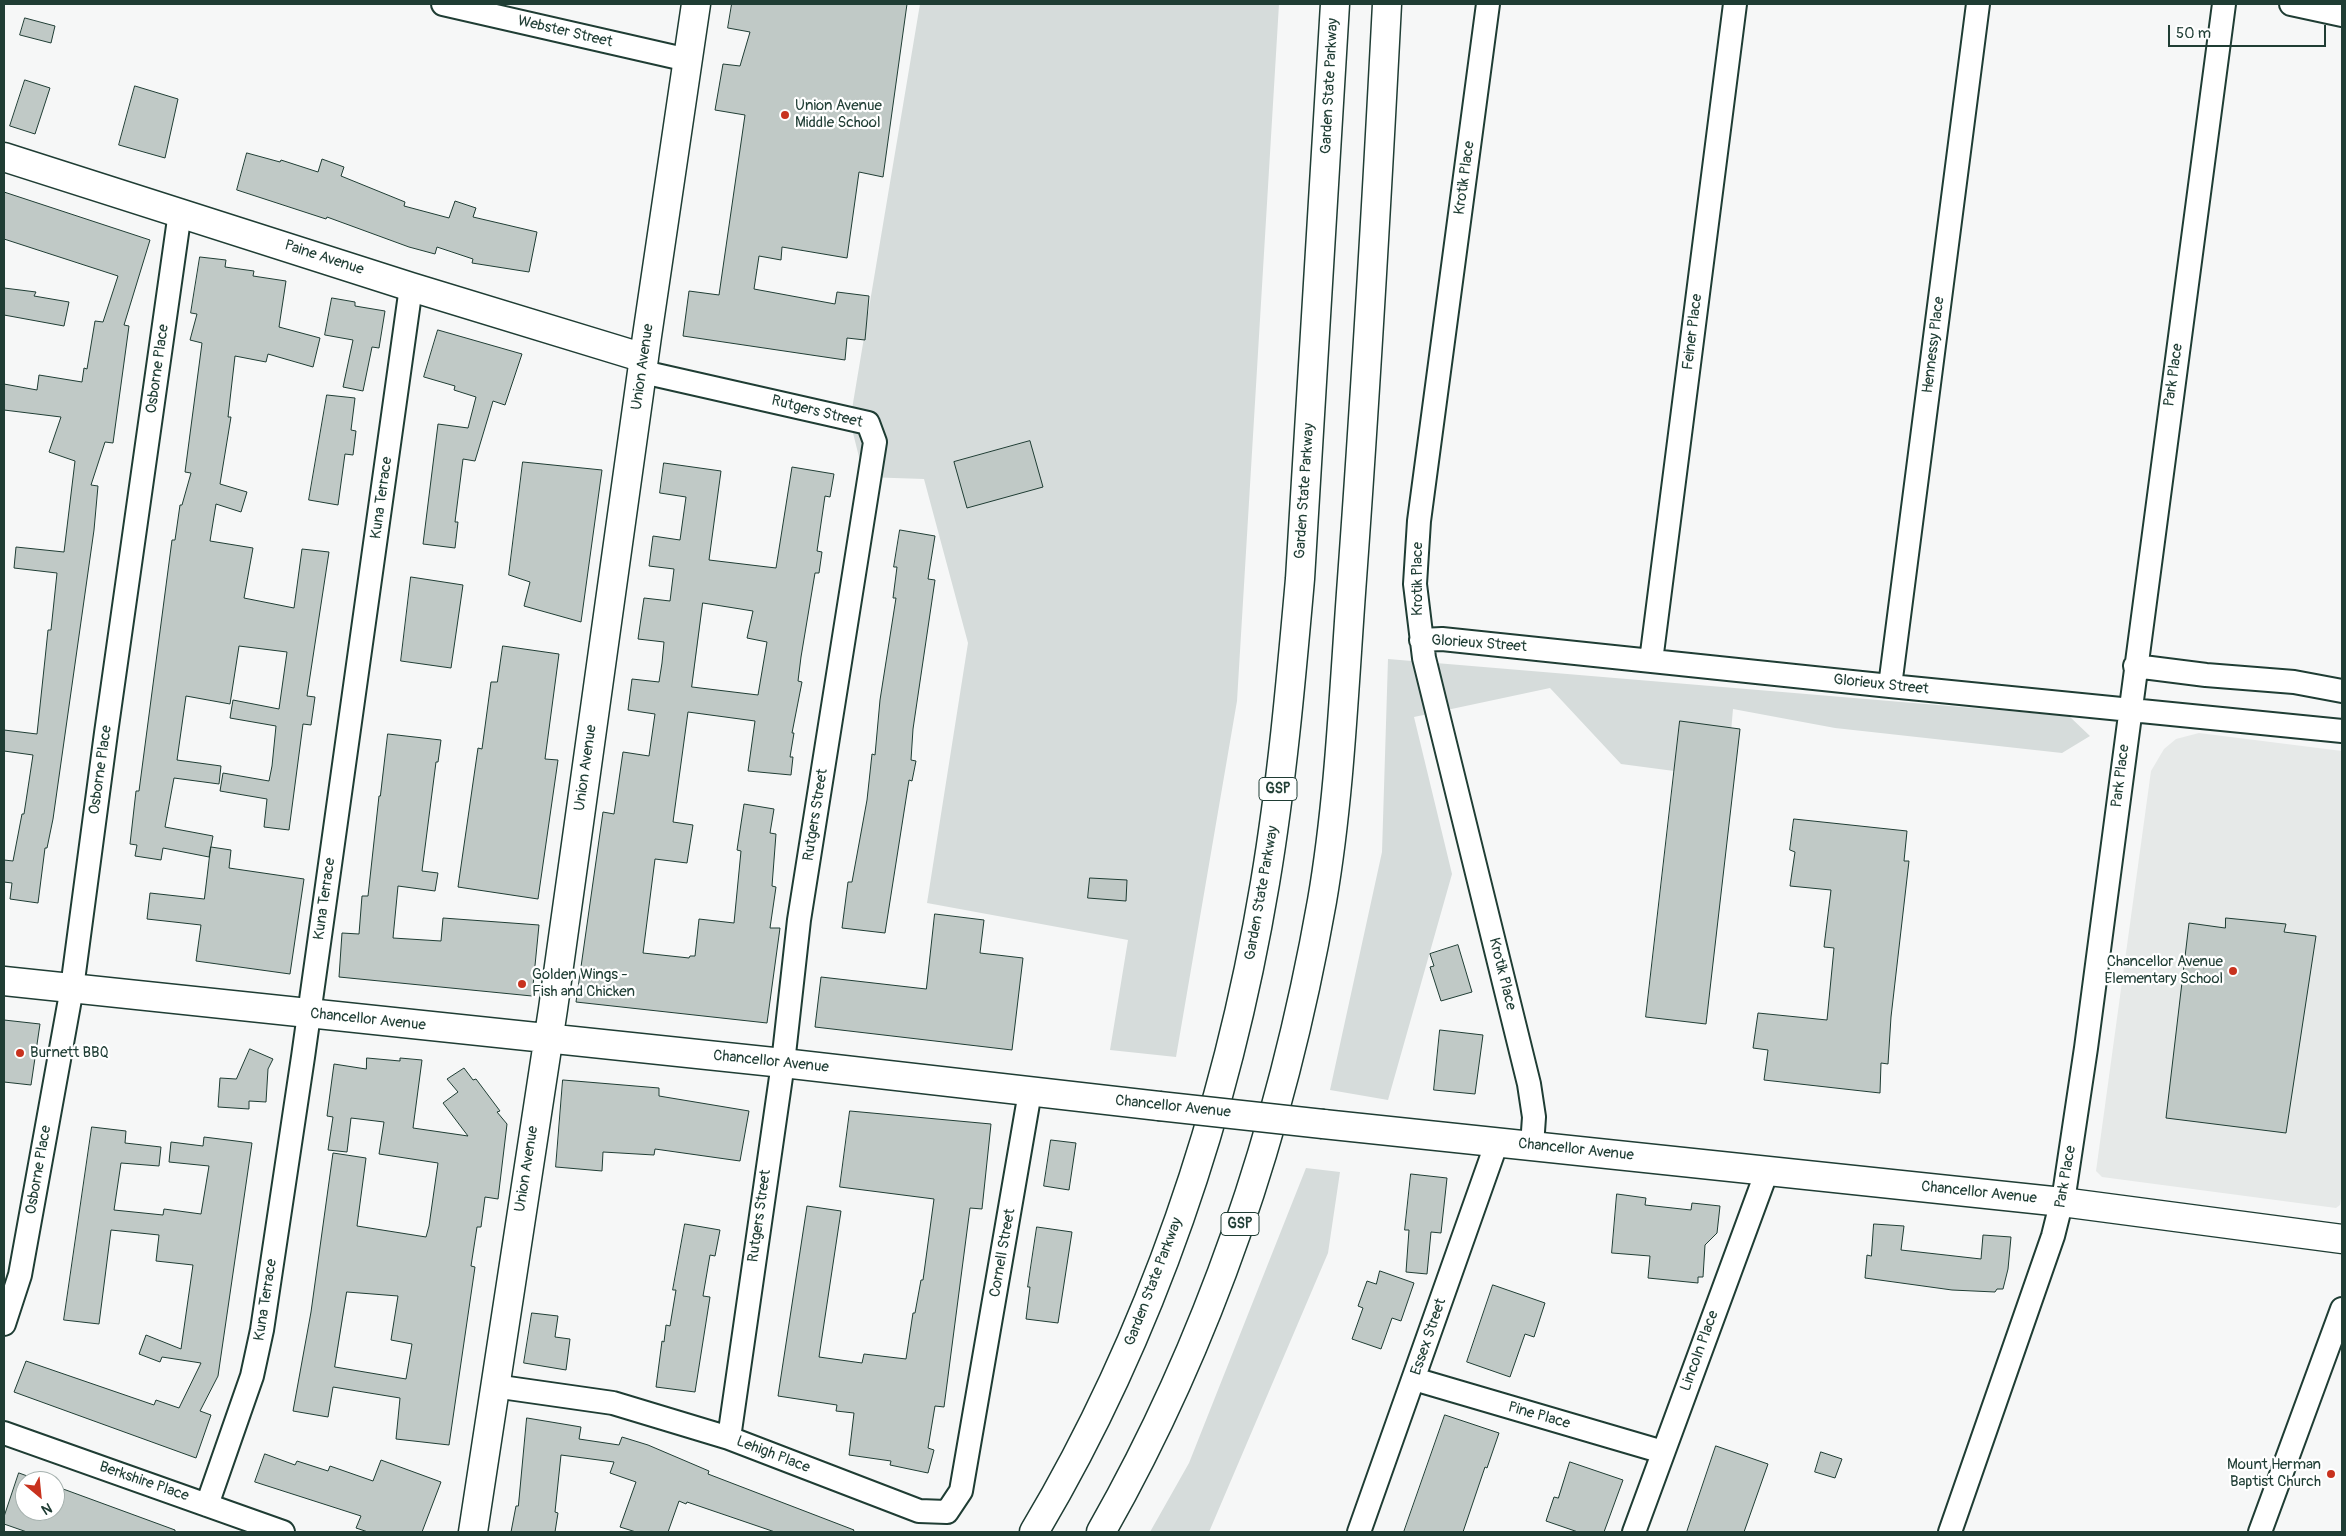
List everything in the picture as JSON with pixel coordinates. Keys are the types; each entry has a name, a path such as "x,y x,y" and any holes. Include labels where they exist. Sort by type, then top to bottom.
{"main road":[{"name":"Union Avenue","path":"473,1532 548,1038 696,4"},
{"name":"Garden State Parkway","path":"1034,1532 1105,1398 1166,1259 1215,1106 1250,961 1277,804 1294,643 1335,4"},
{"name":"GSP","path":"1102,1532 1172,1392 1230,1251 1255,1180 1277,1104 1313,950 1331,829 1345,679 1367,361 1387,4"},
{"name":"Paine Avenue","path":"4,157 411,287 643,365"},
{"name":"Chancellor Avenue","path":"4,981 783,1063 1323,1124 2062,1202 2342,1239"}],"street":[{"name":"Webster Street","path":"443,4 688,60"},
{"name":"Krotik Place","path":"1488,4 1419,527 1415,584 1421,640 1529,1084 1534,1117 1532,1146"},
{"name":"Feiner Place","path":"1651,661 1735,4"},
{"name":"Hennessy Place","path":"1890,686 1978,4"},
{"name":"Park Place","path":"1950,1532 2053,1236 2062,1202 2091,1014 2129,709 2224,4"},
{"path":"2291,4 2342,15"},
{"name":"Osborne Place","path":"4,1324 20,1274 72,988 180,212"},
{"name":"Kuna Terrace","path":"207,1504 252,1376 259,1346 309,1014 411,287"},
{"name":"Rutgers Street","path":"643,365 868,423 875,442 799,920 783,1063 729,1438"},
{"name":"Glorieux Street","path":"1421,640 1442,639 2342,731"},
{"path":"2135,666 2206,675 2294,682 2342,691"},
{"name":"Cornell Street","path":"976,1413 1030,1092"},
{"name":"Essex Street","path":"1359,1532 1497,1142"},
{"name":"Lincoln Place","path":"1634,1532 1767,1171"},
{"path":"2260,1532 2342,1309"},
{"name":"Pine Place","path":"1414,1379 1663,1452"},
{"name":"Lehigh Place","path":"494,1386 613,1403 729,1438 919,1511 947,1512 961,1491 976,1413"},
{"name":"Berkshire Place","path":"4,1433 283,1532"}],"shaded area":[{"path":"920,4 1279,4 1237,701 1176,1057 1110,1050 1128,940 927,903 968,643 924,479 864,477 850,421"},
{"path":"1388,659 2069,716 2090,736 2062,753 1835,728 1733,709 1727,778 1621,764 1550,688 1414,717 1452,874 1388,1100 1330,1090 1382,852"},
{"name":"Chancellor Avenue Elementary School","path":"2199,733 2342,751 2342,1191 2340,1205 2336,1208 2102,1177 2096,1171 2151,771 2164,749 2176,739"},
{"path":"1306,1168 1340,1172 1328,1253 1209,1532 1150,1532 1189,1463"}],"building":[{"name":"Union Avenue Middle School","path":"732,4 907,4 883,177 859,172 847,258 782,247 781,260 759,256 754,289 835,304 837,292 869,296 865,340 847,338 845,360 683,336 689,291 719,295 745,115 715,110 723,64 740,66 750,32 728,28"},
{"path":"25,18 55,26 51,43 20,35"},
{"path":"25,80 50,88 35,134 10,126"},
{"path":"135,86 178,99 165,158 119,145"},
{"path":"247,153 280,162 281,160 318,172 322,159 344,167 341,176 405,202 404,206 449,218 455,201 476,208 473,217 537,232 529,272 472,263 473,259 437,247 435,254 409,247 327,217 326,219 237,190"},
{"path":"4,192 150,240 124,325 129,326 113,443 105,442 91,485 98,486 94,530 53,819 47,848 45,848 38,903 10,899 12,883 4,882 4,860 13,861 22,814 24,814 33,755 4,751 4,730 37,734 48,630 51,630 57,573 14,568 16,547 64,552 75,461 49,452 61,417 4,410 4,384 37,390 39,375 82,382 84,368 87,369 95,321 103,322 118,276 4,239"},
{"path":"200,257 226,260 225,267 254,271 253,276 286,281 279,327 320,338 313,367 268,354 266,362 235,356 228,417 231,417 220,484 247,492 241,512 216,504 210,541 253,548 244,598 294,608 302,549 329,552 307,696 315,697 311,725 303,724 289,830 264,827 267,799 220,791 223,773 269,781 276,726 230,718 233,700 279,709 287,652 239,646 230,704 186,696 177,760 221,766 219,784 174,778 165,827 213,836 209,857 163,848 161,860 135,856 137,845 130,844 136,791 139,791 172,540 175,540 180,505 182,505 191,473 185,472 202,343 190,340 197,314 191,313"},
{"path":"4,288 36,292 34,296 69,302 64,326 4,315"},
{"path":"332,298 355,302 355,306 385,311 379,348 372,347 363,391 343,387 353,340 325,335"},
{"path":"438,330 522,354 505,405 493,401 475,461 463,459 455,522 458,522 455,548 423,544 438,424 468,428 476,397 454,390 455,386 424,377"},
{"path":"327,395 355,398 351,430 356,431 353,455 345,454 338,505 309,500"},
{"path":"1030,441 1043,487 967,508 954,462"},
{"path":"523,462 602,470 581,622 524,606 530,582 509,575"},
{"path":"664,463 721,471 709,560 776,568 792,467 834,474 830,497 825,496 817,551 822,552 819,573 815,573 801,657 798,681 802,682 792,733 794,733 790,757 793,757 791,775 748,771 755,721 688,712 673,822 693,825 687,863 655,859 643,953 689,958 690,956 695,956 699,919 734,923 741,851 737,850 744,804 774,809 770,833 776,834 772,886 776,887 770,928 780,928 767,1023 576,1002 603,812 614,814 623,752 649,756 655,714 628,710 632,679 659,682 664,642 638,639 644,598 670,601 674,569 649,566 653,536 680,540 686,497 660,493","holes":["703,603 753,611 747,638 767,642 758,695 692,687"]},
{"path":"900,530 935,536 928,579 935,580 913,729 911,760 916,761 912,781 909,780 885,933 842,928 848,882 852,882 867,800 872,754 875,755 880,700 896,598 893,598 897,567 894,567"},
{"path":"411,577 463,585 451,668 401,661"},
{"path":"503,646 559,654 545,759 558,760 538,899 458,887 478,748 482,749 491,682 497,682"},
{"path":"1680,721 1740,729 1706,1024 1646,1017"},
{"path":"388,734 441,740 438,762 436,762 422,871 438,873 435,891 398,886 393,938 441,941 443,918 539,925 532,996 339,977 342,933 359,934 362,896 368,896"},
{"path":"1794,819 1907,831 1904,861 1909,861 1891,1017 1888,1064 1881,1063 1880,1093 1764,1080 1768,1050 1753,1048 1758,1013 1827,1020 1834,948 1824,947 1831,890 1790,886 1795,852 1790,850"},
{"path":"211,847 231,850 229,868 304,879 290,974 196,961 201,925 147,919 150,893 204,899"},
{"path":"1090,878 1127,880 1126,901 1088,898"},
{"path":"935,914 984,920 980,953 1023,958 1012,1050 815,1027 821,977 926,989"},
{"path":"2226,918 2286,924 2284,932 2316,936 2286,1133 2166,1118 2189,923 2225,928"},
{"path":"1458,945 1472,992 1441,1001 1430,967 1434,966 1430,954"},
{"name":"Burnett BBQ","path":"4,1020 40,1024 31,1085 4,1082"},
{"path":"1440,1030 1483,1035 1475,1094 1434,1090"},
{"path":"250,1049 273,1059 268,1069 266,1102 249,1101 249,1109 218,1107 220,1078 236,1079"},
{"path":"367,1058 400,1061 400,1058 422,1060 413,1128 468,1136 443,1103 458,1092 447,1079 464,1068 473,1080 476,1079 500,1111 497,1112 507,1124 498,1199 485,1197 481,1227 477,1227 471,1266 475,1267 449,1445 396,1439 400,1398 333,1387 328,1417 293,1411 311,1312 333,1153 366,1158 357,1226 426,1237 429,1226 438,1163 379,1154 384,1122 351,1118 347,1152 328,1150 333,1117 327,1116 334,1064 366,1069","holes":["347,1292 398,1296 391,1340 412,1344 406,1379 335,1367"]},
{"path":"563,1080 659,1088 659,1096 749,1111 740,1161 655,1149 654,1155 603,1152 602,1171 556,1167"},
{"path":"850,1111 991,1124 982,1209 970,1208 944,1407 935,1406 928,1448 934,1450 928,1473 890,1465 891,1461 849,1455 854,1413 836,1411 837,1405 778,1396 807,1206 841,1211 819,1357 862,1363 864,1354 906,1359 913,1313 915,1313 921,1280 923,1280 934,1199 840,1187"},
{"path":"92,1127 126,1131 125,1143 161,1147 159,1166 121,1163 114,1210 163,1215 164,1209 201,1214 209,1166 169,1162 171,1142 203,1146 204,1137 252,1143 218,1376 200,1411 211,1415 196,1458 14,1392 26,1361 154,1405 156,1400 179,1408 201,1363 162,1357 160,1362 139,1354 146,1335 181,1349 193,1265 156,1261 159,1235 111,1230 99,1324 64,1320"},
{"path":"1051,1140 1076,1143 1069,1190 1044,1186"},
{"path":"1411,1174 1447,1178 1441,1233 1431,1232 1427,1274 1406,1272 1409,1230 1405,1230"},
{"path":"1617,1194 1646,1198 1645,1205 1691,1210 1692,1203 1720,1206 1717,1233 1705,1245 1703,1277 1698,1277 1698,1283 1648,1278 1650,1256 1612,1253"},
{"path":"685,1224 720,1230 715,1256 710,1255 703,1296 710,1297 695,1392 656,1387 662,1341 664,1342 666,1325 670,1326 676,1290 673,1290"},
{"path":"1874,1224 1904,1226 1901,1250 1981,1259 1983,1235 2011,1237 2008,1269 2003,1289 1997,1289 1995,1292 1952,1290 1865,1278 1867,1255 1871,1256"},
{"path":"1037,1227 1072,1232 1058,1323 1026,1319 1030,1287 1028,1287"},
{"path":"1380,1271 1414,1283 1401,1321 1392,1318 1381,1349 1352,1339 1363,1308 1358,1306 1367,1281 1376,1284"},
{"path":"1493,1285 1545,1303 1534,1337 1525,1334 1510,1377 1467,1362"},
{"path":"532,1313 558,1316 555,1337 570,1339 566,1370 524,1363"},
{"path":"1445,1415 1499,1433 1487,1468 1485,1467 1463,1532 1404,1532"},
{"path":"527,1418 581,1427 579,1439 619,1445 622,1437 648,1445 709,1471 708,1474 854,1530 853,1532 775,1532 687,1502 686,1504 679,1501 668,1532 636,1532 620,1527 636,1482 610,1473 614,1462 561,1455 555,1512 558,1513 555,1532 511,1532 516,1506 518,1506"},
{"path":"1716,1446 1768,1464 1744,1532 1687,1532"},
{"path":"1821,1452 1842,1459 1835,1478 1815,1472"},
{"path":"265,1454 295,1465 297,1461 328,1471 330,1466 373,1481 381,1460 441,1482 422,1532 368,1532 356,1528 361,1516 255,1482"},
{"path":"1570,1462 1623,1480 1604,1532 1578,1532 1546,1521 1554,1497 1558,1498"},
{"path":"15,1485 15,1521 65,1521 65,1490 175,1530 175,1532 27,1532 4,1524 4,1517"}],"place":[{"name":"Union Avenue Middle School","path":"785,115"},
{"name":"Chancellor Avenue Elementary School","path":"2233,971"},
{"name":"Golden Wings - Fish and Chicken","path":"522,984"},
{"name":"Burnett BBQ","path":"20,1053"},
{"name":"Mount Herman Baptist Church","path":"2331,1474"}]}
